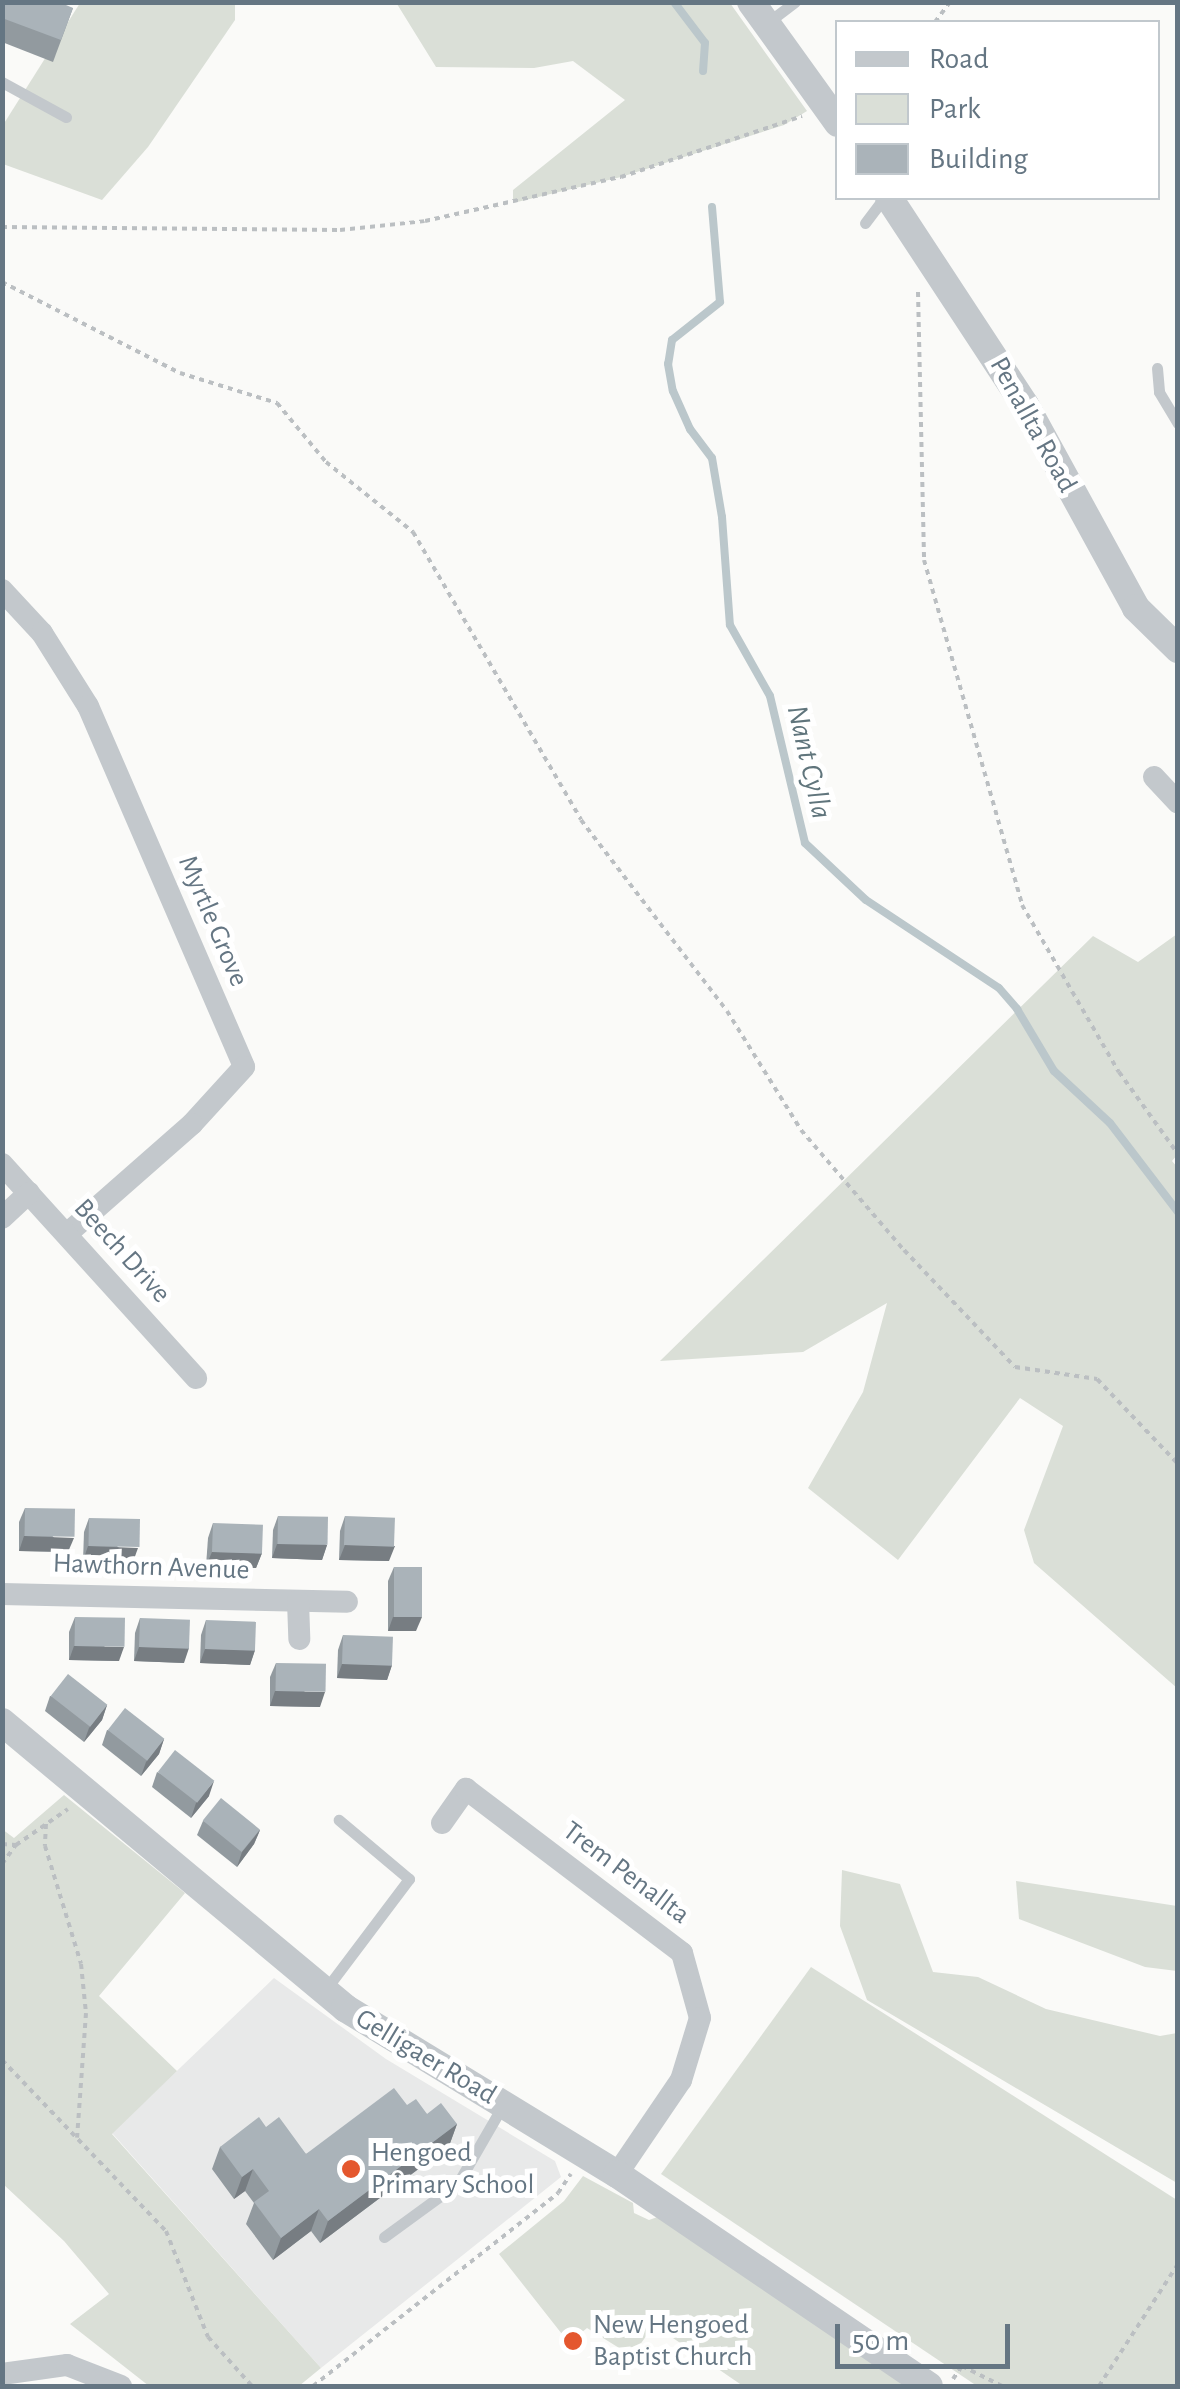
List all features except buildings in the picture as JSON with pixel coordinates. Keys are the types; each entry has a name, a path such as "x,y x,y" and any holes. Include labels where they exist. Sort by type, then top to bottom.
{"street":[{"path":"759,13 831,114"},
{"name":"Penallta Road","path":"887,200 1025,405 1136,608 1178,649"},
{"name":"Myrtle Grove","path":"2,590 42,633 88,706 244,1067 192,1124 66,1234"},
{"path":"1154,777 1178,803"},
{"name":"Beech Drive","path":"2,1164 196,1378"},
{"path":"2,1218 28,1193"},
{"name":"Hawthorn Avenue","path":"2,1594 347,1602"},
{"path":"298,1601 299,1639"},
{"name":"Gelligaer Road","path":"2,1722 345,2008 617,2174 929,2386"},
{"name":"Trem Penallta","path":"442,1822 466,1789 682,1953 700,2018 681,2080 617,2174"},
{"path":"2,2374 67,2365 120,2386"}],"lane":[{"path":"759,13 795,2"},
{"path":"2,82 66,118"},
{"path":"865,222 884,200"},
{"path":"1158,368 1159,392 1178,424"},
{"path":"325,1991 410,1879 339,1820"},
{"path":"384,2237 458,2183 503,2104"}],"path":[{"path":"2,227 340,230 425,221 620,176 784,124 831,114"},
{"path":"918,275 924,560 1022,904 1118,1072 1178,1154"},
{"path":"2,282 180,373 277,403 326,462 413,532 581,820 727,1010 801,1130 904,1250 1015,1367 1097,1380 1178,1464"},
{"path":"2,1864 16,1845 86,1792"},
{"path":"46,1824 45,1846 81,1964 86,2013 77,2138"},
{"path":"2,1844 16,1845"},
{"path":"2,2060 166,2231 208,2337 252,2386"},
{"path":"313,2386 558,2193 583,2154"},
{"path":"1099,2386 1178,2264"},
{"path":"947,2386 962,2366 1002,2386"}],"shaded area":[{"name":"Hengoed Primary School","path":"274,1978 386,2059 555,2161 561,2177 321,2368 112,2133"}],"green space":[{"path":"80,3 235,3 235,20 148,147 102,200 3,164 3,125"},
{"path":"730,3 807,111 784,125 621,177 513,203 513,190 625,100 573,61 534,68 436,67 397,4"},
{"path":"1177,934 1178,1154 1172,1161 1178,1168 1177,1688 1034,1563 1024,1530 1063,1426 1020,1398 898,1560 808,1488 863,1392 887,1303 803,1352 660,1361 1093,936 1138,962"},
{"path":"64,1795 185,1893 99,1996 177,2071 112,2134 321,2368 299,2386 149,2386 70,2324 109,2294 64,2241 3,2184 2,1829 14,1838"},
{"path":"842,1870 900,1884 933,1972 978,1977 1046,2009 1160,2036 1177,2033 1177,2183 867,2000 840,1926"},
{"path":"1016,1881 1177,1906 1177,1971 1145,1967 1019,1919"},
{"path":"811,1967 1177,2200 1177,2386 977,2386 661,2174"},
{"path":"583,2176 633,2203 634,2213 649,2220 663,2215 911,2386 743,2386 654,2325 632,2356 587,2328 569,2343 499,2254 564,2201"}],"waterway":[{"name":"Nant Cylla","path":"674,2 705,43 703,71"},
{"name":"Nant Cylla","path":"712,207 720,302 672,340 668,364 673,391 690,429 712,458 722,517 730,625 770,696 805,843 866,900 999,988 1017,1009 1054,1071 1110,1123 1178,1212"}],"place":[{"name":"Hengoed Primary School","path":"351,2169"},
{"name":"New Hengoed Baptist Church","path":"573,2341"}]}
